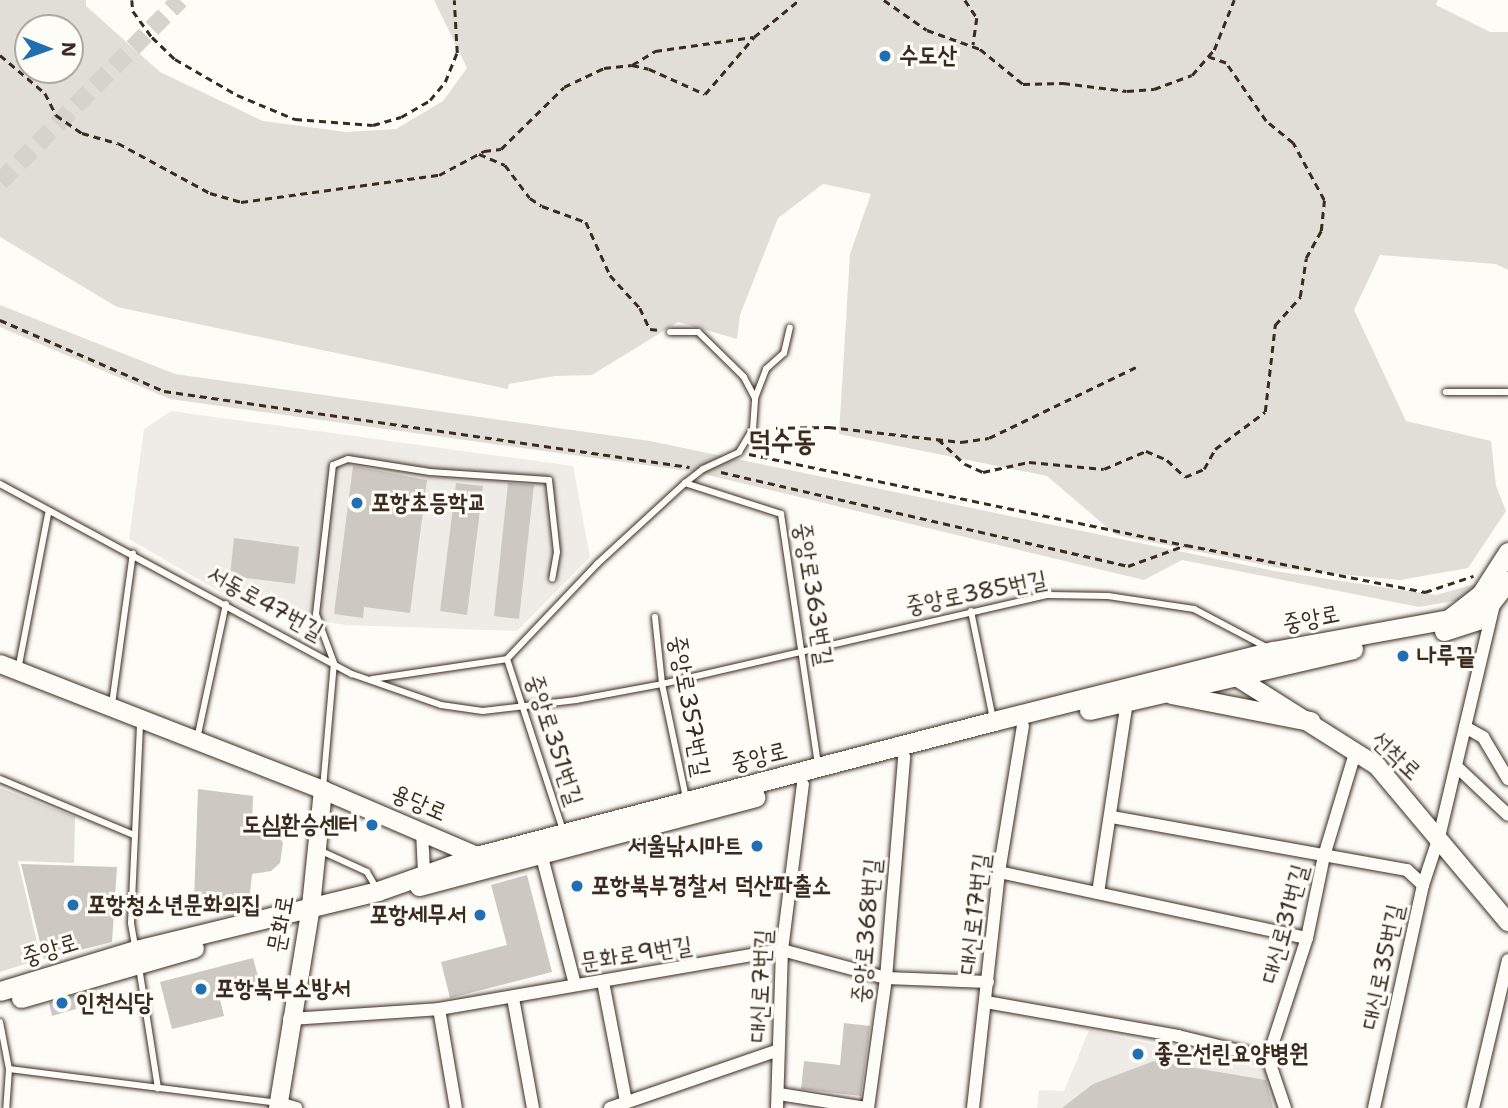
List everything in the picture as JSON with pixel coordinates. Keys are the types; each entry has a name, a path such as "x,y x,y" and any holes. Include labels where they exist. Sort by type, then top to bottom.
{"main road":[{"name":"중앙로","path":"0,990 137,957 487,861 564,833 994,720 1225,669 1458,628 1477,620 1508,552"},
{"name":"중앙로","path":"309,910 378,891 424,872 541,853 1023,726 1163,692 1273,651 1449,619 1508,581"},
{"path":"1163,692 1310,721"},
{"name":"중앙로","path":"0,1004 137,957"}],"street":[{"name":"대신로35번길","path":"1374,1108 1423,885 1439,837 1465,727 1490,593"},
{"name":"용당로","path":"0,664 196,743 323,790 487,861"},
{"name":"선착로","path":"1225,669 1356,750 1377,766 1508,922"},
{"path":"1098,893 1112,817 1127,701"},
{"name":"대신로17번길","path":"973,1108 999,872 1023,726"},
{"path":"1465,727 1483,737 1508,779"},
{"name":"대신로31번길","path":"1268,1058 1307,938 1324,856 1356,750"},
{"name":"중앙로368번길","path":"867,1108 886,978 904,757"},
{"path":"1456,766 1508,815"},
{"name":"대신로7번길","path":"778,1101 782,950 803,784"},
{"name":"문화로","path":"284,1106 289,1019 309,910 323,790"},
{"path":"1112,817 1407,870 1423,885"},
{"path":"422,831 424,872"},
{"path":"541,853 575,984"},
{"path":"999,872 1307,938"},
{"name":"문화로9번길","path":"289,1019 439,1010 513,998 575,984 603,982 782,950 886,978 988,982"},
{"path":"1472,1108 1508,960"},
{"path":"603,982 626,1102"},
{"path":"513,998 533,1108"},
{"path":"986,1002 1178,1036 1268,1058 1285,1106 1300,1108"},
{"path":"439,1010 456,1108"},
{"path":"610,1108 778,1050"},
{"path":"778,1101 867,1108"}],"lane":[{"path":"370,679 507,659 597,564 685,483 704,469 739,452 753,429 755,398 766,369 784,353 790,328"},
{"path":"670,332 698,332 710,341 744,377 755,398"},
{"path":"1446,392 1508,392"},
{"path":"323,790 334,663 316,614 333,465 348,459 430,472 549,480 557,552 552,579"},
{"name":"중앙로363번길","path":"685,483 781,514 804,650 818,768"},
{"name":"서동로47번길","path":"0,484 48,513 133,553 334,663 441,705 483,711 526,708 662,684"},
{"path":"18,671 48,513"},
{"path":"111,709 133,553"},
{"name":"중앙로385번길","path":"662,684 1049,595 1153,601 1194,609 1273,651"},
{"path":"196,743 226,604"},
{"path":"971,611 994,720"},
{"name":"중앙로357번길","path":"654,617 662,684 687,801"},
{"name":"중앙로351번길","path":"507,659 526,708 564,833"},
{"path":"140,721 131,923 158,1089"},
{"path":"0,779 134,835"},
{"path":"317,848 367,872 378,891"},
{"path":"0,1022 9,1069 6,1108"},
{"path":"9,1069 284,1106"}],"path":[{"path":"132,0 133,11 152,37 175,59 236,95 295,119 373,125 401,117 430,100 445,82 457,53 454,0"},
{"path":"632,65 664,74 705,94 754,37 799,0"},
{"path":"884,0 927,30 973,46 1023,84 1063,83 1127,91 1154,89 1192,75 1209,57 1234,0"},
{"path":"965,0 977,18 973,46"},
{"path":"0,55 45,93 56,115 75,129 118,143 233,201 416,181 439,175 479,154 509,144 573,81 604,68 632,65 664,49 754,37"},
{"path":"938,439 965,464 983,472 1029,462 1104,469 1146,451 1167,460 1185,477 1204,469 1214,449 1265,411 1275,325 1300,297 1306,258 1321,231 1324,200 1293,143 1266,121 1226,63 1209,57"},
{"path":"479,154 505,165 542,206 586,222 610,275 640,308 650,329 670,332"},
{"path":"0,320 164,391 704,469 1128,566 1186,545"},
{"path":"753,429 830,427 961,442 989,438 1136,367"},
{"path":"739,452 1425,592 1490,593"}],"shaded area":[{"path":"0,0 86,0 86,6 160,72 263,121 346,132 396,129 443,101 467,68 434,0 1438,0 1436,5 1490,32 1508,32 1508,270 1496,264 1380,255 1354,310 1406,421 1491,441 1496,486 1506,511 1468,568 1400,580 1279,568 1116,535 1047,476 839,434 850,254 871,194 823,184 778,218 740,315 737,339 678,322 592,375 555,376 509,384 508,389 117,307 0,237"},
{"path":"0,305 175,374 650,441 1274,571 1436,595 1479,583 1471,598 1419,607 1182,560 1144,580 695,472 170,399 0,327"},
{"name":"포항초등학교","path":"171,411 573,466 590,557 517,631 345,625 250,609 129,539 144,429"},
{"path":"0,788 75,817 74,863 18,861 41,959 0,972"},
{"name":"좋은선린요양병원","path":"1089,1030 1266,1070 1279,1108 1037,1108 1039,1090 1064,1091"}],"building":[{"path":"353,466 427,480 410,613 364,607 363,618 334,614"},
{"path":"456,483 483,486 467,615 440,611"},
{"path":"508,483 534,485 519,619 494,616"},
{"path":"234,538 299,547 295,584 230,576"},
{"path":"198,789 253,796 252,822 276,832 283,843 280,863 271,871 252,874 249,903 194,901"},
{"name":"포항청소년문화의집","path":"21,864 117,867 112,942 44,959"},
{"name":"포항세무서","path":"527,875 552,972 450,998 441,962 507,945 491,885"},
{"name":"포항북부소방서","path":"253,958 260,984 219,995 224,1016 172,1029 160,982"},
{"name":"인천식당","path":"74,995 76,1009 52,1016 49,1003"},
{"path":"844,1023 870,1026 861,1096 801,1089 804,1061 840,1065"},
{"path":"1154,1061 1266,1080 1273,1108 1062,1108 1093,1084"}],"tunnel":[{"path":"0,182 180,0"}],"place":[{"name":"수도산","path":"885,56"},
{"name":"포항초등학교","path":"357,503"},
{"name":"나루끝","path":"1403,656"},
{"name":"도심환승센터","path":"372,825"},
{"name":"서울낚시마트","path":"757,846"},
{"name":"포항북부경찰서 덕산파출소","path":"577,886"},
{"name":"포항청소년문화의집","path":"73,905"},
{"name":"포항세무서","path":"480,915"},
{"name":"포항북부소방서","path":"201,989"},
{"name":"인천식당","path":"62,1003"},
{"name":"좋은선린요양병원","path":"1138,1054"}],"district":[{"name":"덕수동","path":"782,440"}]}
